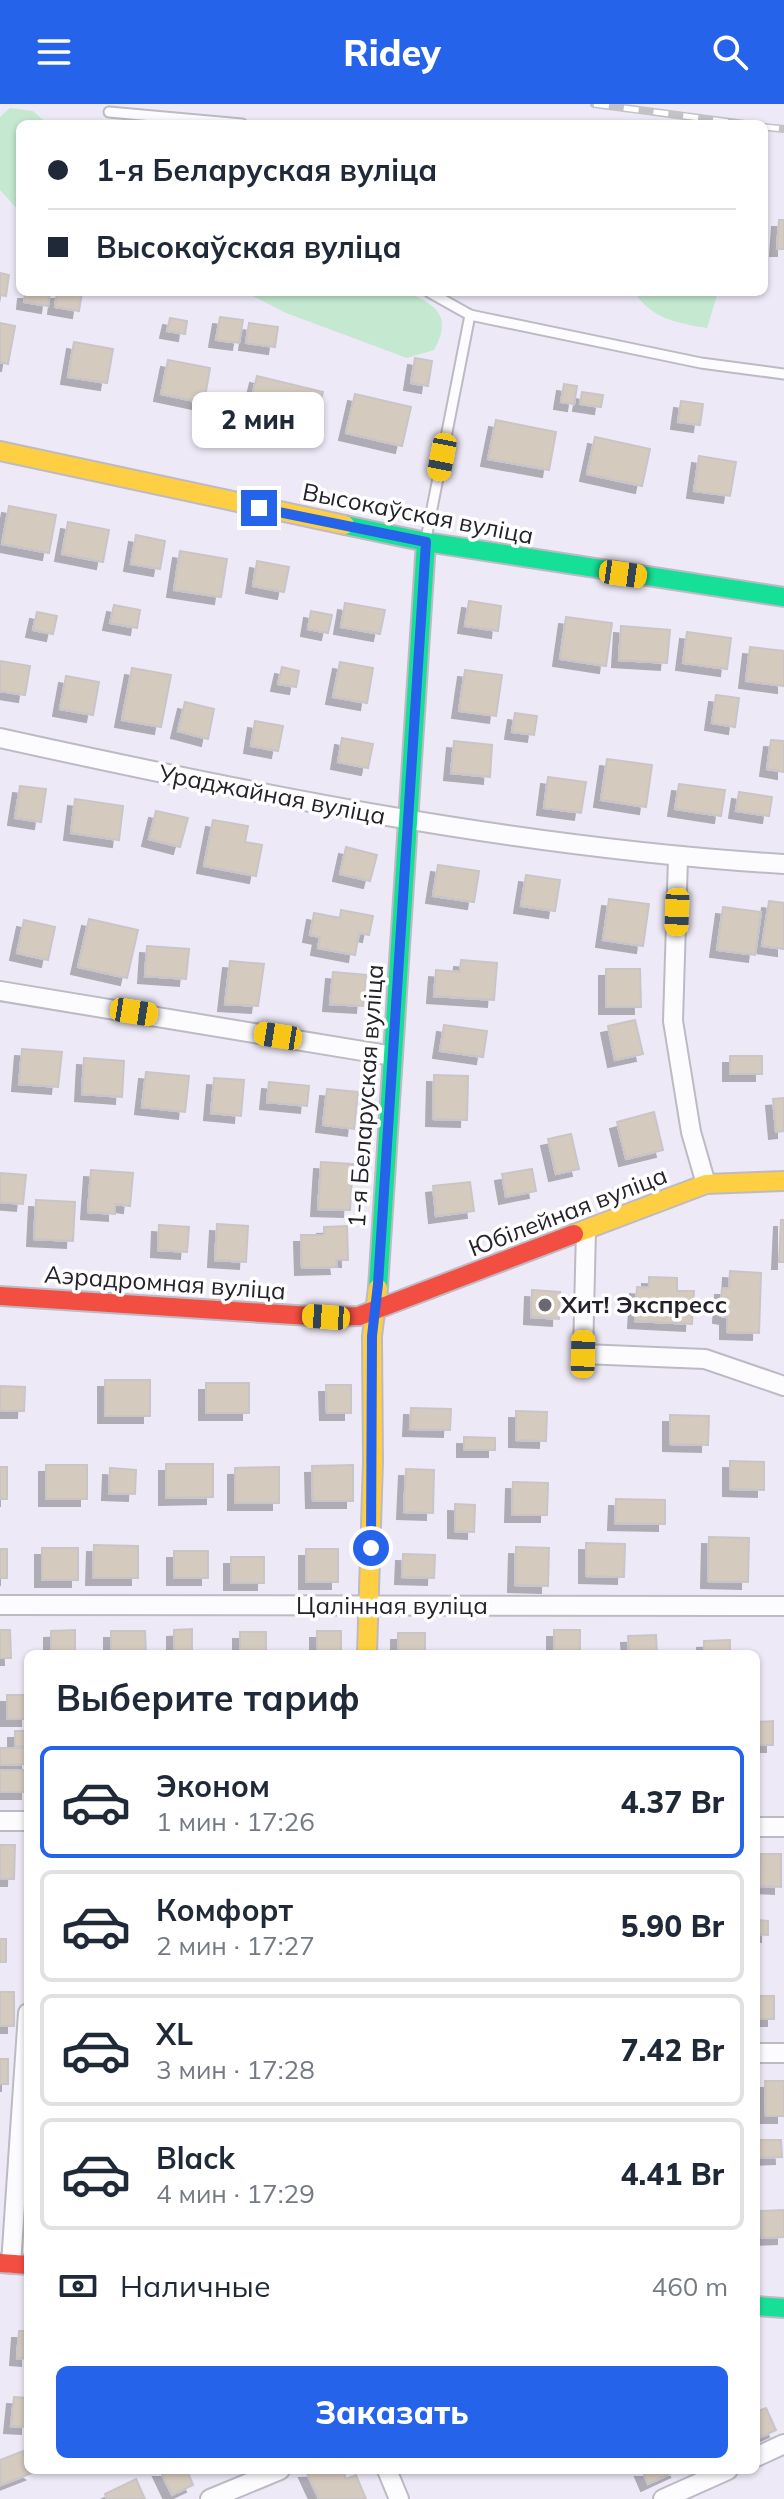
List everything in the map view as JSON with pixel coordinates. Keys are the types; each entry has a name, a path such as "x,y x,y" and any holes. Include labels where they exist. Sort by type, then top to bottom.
{"street":[{"name":"Высокаўская вуліца","path":"0,451 426,542 784,597"},
{"name":"1-я Беларуская вуліца","path":"367,1650 373,1461 372,1336 426,542"},
{"name":"Ураджайная вуліца","path":"0,738 167,775 409,821 678,858 784,864"},
{"path":"678,858 673,1021 691,1132 706,1184"},
{"path":"0,991 393,1056"},
{"name":"Юбілейная вуліца","path":"375,1312 706,1184 784,1181"},
{"path":"586,1230 583,1354 705,1359 784,1386"},
{"name":"Аэрадромная вуліца","path":"0,1296 326,1317 375,1312"},
{"name":"Цалінная вуліца","path":"0,1605 784,1606"},
{"path":"0,1821 24,1821"},
{"path":"760,1827 784,1827"},
{"path":"760,2053 784,2053"},
{"path":"13,2264 24,2080"},
{"path":"760,2306 784,2308"},
{"path":"760,2455 784,2444"},
{"path":"210,2499 270,2474"},
{"path":"389,2474 399,2499"},
{"path":"663,2499 719,2474"}],"lane":[{"path":"109,112 198,120"},
{"path":"436,296 470,315 701,363 784,374"},
{"path":"426,542 470,315"}],"green space":[{"path":"10,108 33,111 43,120 16,120 16,208 0,190 0,117"},
{"path":"253,296 414,296 429,303 440,315 442,330 434,350 407,358 286,313"},
{"path":"637,296 717,296 707,328 675,322 657,314"}],"building":[{"path":"779,220 784,220 784,249 777,249"},
{"path":"0,273 9,275 6,296 0,295"},
{"path":"25,296 49,296 48,306 24,302"},
{"path":"56,296 81,296 79,311 55,307"},
{"path":"220,317 243,320 239,343 216,340"},
{"path":"170,318 187,321 185,334 167,331"},
{"path":"0,323 15,326 8,364 0,362"},
{"path":"249,323 278,327 275,347 246,343"},
{"path":"74,342 113,349 107,383 68,377"},
{"path":"415,358 432,361 428,386 411,383"},
{"path":"168,360 210,368 204,403 161,394"},
{"path":"257,376 323,392 315,427 248,412"},
{"path":"564,384 577,386 574,404 561,402"},
{"path":"582,392 603,395 601,407 580,404"},
{"path":"355,394 411,407 402,446 346,433"},
{"path":"681,401 703,404 700,425 678,422"},
{"path":"496,420 556,432 549,470 488,459"},
{"path":"595,437 650,449 642,486 587,474"},
{"path":"699,456 736,462 730,496 694,491"},
{"path":"9,506 56,515 49,553 2,544"},
{"path":"68,522 109,530 103,562 62,554"},
{"path":"136,535 165,541 160,569 131,564"},
{"path":"180,551 227,559 221,597 174,590"},
{"path":"257,561 289,567 284,592 253,586"},
{"path":"469,601 501,606 498,631 465,626"},
{"path":"345,603 385,610 380,634 341,627"},
{"path":"114,605 140,610 137,628 110,623"},
{"path":"311,611 332,615 328,633 308,629"},
{"path":"37,612 57,616 53,634 33,630"},
{"path":"566,617 612,623 606,666 560,659"},
{"path":"621,626 670,630 667,663 619,660"},
{"path":"687,632 731,638 727,669 683,663"},
{"path":"750,647 784,651 784,686 746,681"},
{"path":"0,661 30,666 25,695 0,691"},
{"path":"340,662 373,668 367,703 333,697"},
{"path":"282,667 299,671 296,687 278,684"},
{"path":"132,668 171,675 161,727 122,720"},
{"path":"465,670 502,675 496,716 459,711"},
{"path":"66,676 99,682 93,715 60,709"},
{"path":"716,695 739,698 735,727 712,723"},
{"path":"185,702 214,709 208,739 178,731"},
{"path":"515,713 537,716 534,735 512,732"},
{"path":"255,721 283,726 278,751 251,746"},
{"path":"342,738 373,744 368,768 338,762"},
{"path":"771,740 784,741 784,772 767,769"},
{"path":"454,741 492,745 490,777 451,773"},
{"path":"607,759 652,765 646,807 601,800"},
{"path":"548,777 586,782 581,813 544,808"},
{"path":"679,784 725,790 721,816 675,809"},
{"path":"20,786 46,789 41,822 15,818"},
{"path":"739,792 772,797 769,816 736,811"},
{"path":"75,799 123,806 119,840 71,833"},
{"path":"156,811 188,818 180,847 149,839"},
{"path":"213,820 248,826 245,842 262,845 256,876 204,866"},
{"path":"346,847 377,855 370,881 340,874"},
{"path":"438,865 479,871 474,902 433,896"},
{"path":"526,875 560,880 555,911 521,906"},
{"path":"609,899 649,904 643,946 603,940"},
{"path":"769,901 784,903 784,949 762,946"},
{"path":"723,907 761,912 755,955 717,950"},
{"path":"341,910 373,916 369,935 359,933 355,955 318,948 320,937 310,935 314,913 340,918"},
{"path":"89,919 138,930 127,978 78,967"},
{"path":"24,920 55,927 48,960 17,953"},
{"path":"147,946 189,949 186,979 145,976"},
{"path":"461,960 497,963 494,1000 434,996 436,970 460,972"},
{"path":"230,961 264,964 258,1006 225,1004"},
{"path":"606,969 640,969 641,1007 606,1007"},
{"path":"333,972 366,975 363,1006 330,1004"},
{"path":"635,1020 643,1054 615,1060 608,1026"},
{"path":"444,1025 487,1031 483,1057 440,1051"},
{"path":"22,1049 62,1052 58,1087 19,1084"},
{"path":"730,1056 762,1056 762,1074 730,1074"},
{"path":"84,1058 124,1061 122,1097 82,1094"},
{"path":"146,1072 189,1076 185,1112 142,1107"},
{"path":"434,1075 468,1076 467,1120 433,1119"},
{"path":"214,1078 244,1080 241,1116 211,1113"},
{"path":"269,1082 309,1086 307,1106 267,1102"},
{"path":"327,1089 358,1092 354,1129 323,1125"},
{"path":"784,1098 784,1131 776,1132 773,1099"},
{"path":"654,1112 663,1150 626,1159 617,1122"},
{"path":"571,1134 579,1169 556,1174 548,1139"},
{"path":"321,1162 353,1164 350,1210 318,1209"},
{"path":"532,1169 536,1191 506,1197 502,1174"},
{"path":"91,1170 133,1173 130,1206 115,1204 115,1214 88,1212"},
{"path":"0,1173 26,1175 23,1204 0,1202"},
{"path":"470,1182 474,1211 436,1216 433,1186"},
{"path":"36,1200 75,1202 73,1241 34,1239"},
{"path":"781,1220 784,1220 784,1262 779,1262"},
{"path":"217,1224 248,1226 246,1262 215,1260"},
{"path":"159,1225 189,1227 187,1252 158,1250"},
{"path":"347,1226 348,1260 336,1260 337,1267 302,1268 301,1235 324,1235 324,1227"},
{"path":"730,1271 761,1273 759,1333 727,1332 727,1317 720,1316 722,1288 729,1288"},
{"path":"649,1277 677,1278 677,1291 694,1291 692,1324 635,1321 637,1287 649,1288"},
{"name":"Хит! Экспресс","path":"532,1290 560,1292 559,1319 531,1317"},
{"path":"105,1380 150,1380 150,1416 105,1416"},
{"path":"206,1383 249,1383 249,1413 206,1413"},
{"path":"326,1385 351,1385 351,1413 327,1413"},
{"path":"0,1386 25,1387 24,1411 0,1411"},
{"path":"411,1408 451,1409 450,1430 410,1429"},
{"path":"516,1411 547,1412 546,1441 516,1440"},
{"path":"670,1415 709,1416 708,1445 670,1444"},
{"path":"464,1437 495,1438 495,1450 464,1450"},
{"path":"730,1461 764,1462 764,1490 730,1489"},
{"path":"166,1464 213,1464 213,1497 166,1498"},
{"path":"46,1465 87,1465 87,1499 46,1499"},
{"path":"353,1465 353,1501 313,1501 312,1466"},
{"path":"0,1467 7,1467 7,1499 0,1499"},
{"path":"279,1467 279,1503 235,1503 235,1468"},
{"path":"110,1468 136,1470 135,1494 109,1493"},
{"path":"406,1469 434,1470 433,1513 404,1512"},
{"path":"513,1482 548,1483 547,1515 512,1515"},
{"path":"616,1499 665,1500 665,1524 615,1523"},
{"path":"455,1504 475,1505 474,1532 455,1531"},
{"path":"709,1537 749,1538 748,1582 708,1581"},
{"path":"586,1543 625,1544 624,1577 586,1576"},
{"path":"94,1545 138,1546 138,1578 93,1578"},
{"path":"516,1547 549,1548 548,1586 515,1585"},
{"path":"42,1548 78,1548 78,1580 42,1580"},
{"path":"0,1549 7,1549 7,1578 0,1578"},
{"path":"306,1549 338,1549 338,1582 306,1582"},
{"path":"174,1551 208,1551 208,1578 174,1578"},
{"path":"403,1554 435,1555 434,1578 402,1577"},
{"path":"231,1557 264,1557 264,1583 231,1583"},
{"path":"192,1629 192,1650 174,1650 174,1630"},
{"path":"0,1630 10,1630 11,1658 0,1658"},
{"path":"75,1630 75,1650 51,1650 51,1631"},
{"path":"554,1630 580,1630 580,1650 554,1650"},
{"path":"111,1631 145,1631 146,1650 111,1650"},
{"path":"317,1631 341,1631 341,1650 317,1650"},
{"path":"240,1632 266,1632 266,1650 240,1650"},
{"path":"398,1633 425,1633 425,1650 398,1650"},
{"path":"656,1635 657,1650 629,1650 628,1636"},
{"path":"730,1640 730,1650 704,1650 704,1641"},
{"path":"7,1695 24,1695 24,1719 7,1719"},
{"path":"773,1721 773,1745 760,1745 760,1722"},
{"path":"15,1731 24,1731 24,1746 15,1746"},
{"path":"0,1748 24,1748 24,1764 0,1765"},
{"path":"0,1770 24,1770 24,1792 0,1792"},
{"path":"0,1845 15,1845 14,1879 0,1879"},
{"path":"761,1854 781,1854 781,1887 760,1886"},
{"path":"760,1920 768,1921 768,1935 760,1934"},
{"path":"0,1939 6,1939 6,1962 0,1962"},
{"path":"0,1992 14,1992 14,2026 0,2026"},
{"path":"760,1996 774,1996 774,2019 760,2019"},
{"path":"0,2059 8,2059 8,2084 0,2084"},
{"path":"765,2081 784,2081 784,2116 766,2116"},
{"path":"760,2140 781,2140 782,2157 760,2158"},
{"path":"784,2210 784,2237 762,2238 761,2211"},
{"path":"19,2331 24,2331 24,2359 17,2358"},
{"path":"14,2397 24,2398 24,2427 11,2426"},
{"path":"766,2408 776,2430 760,2437 760,2410"},
{"path":"23,2451 24,2474 29,2474 1,2485 0,2460"},
{"path":"162,2474 189,2474 193,2485 172,2495"},
{"path":"307,2474 344,2474 346,2479 356,2475 366,2499 319,2499"},
{"path":"644,2474 669,2474 648,2484"},
{"path":"136,2479 145,2499 107,2499 105,2494"}],"railway":[{"path":"594,104 715,120"},
{"path":"768,127 784,129"}],"traffic: fast":[{"path":"345,525 426,542 784,597"},
{"path":"378,1288 426,542"},
{"path":"760,2306 784,2308"}],"traffic: slow":[{"path":"0,451 345,525"},
{"path":"574,1234 706,1184 784,1181"},
{"path":"367,1650 373,1461 372,1336 378,1288"}],"traffic: jam":[{"path":"0,1296 326,1317 359,1316 574,1234"},
{"path":"0,2263 24,2265"}],"place":[{"name":"Хит! Экспресс","path":"545,1305"}],"route":[{"path":"259,508 426,542 378,1284 372,1336 371,1548"}]}
